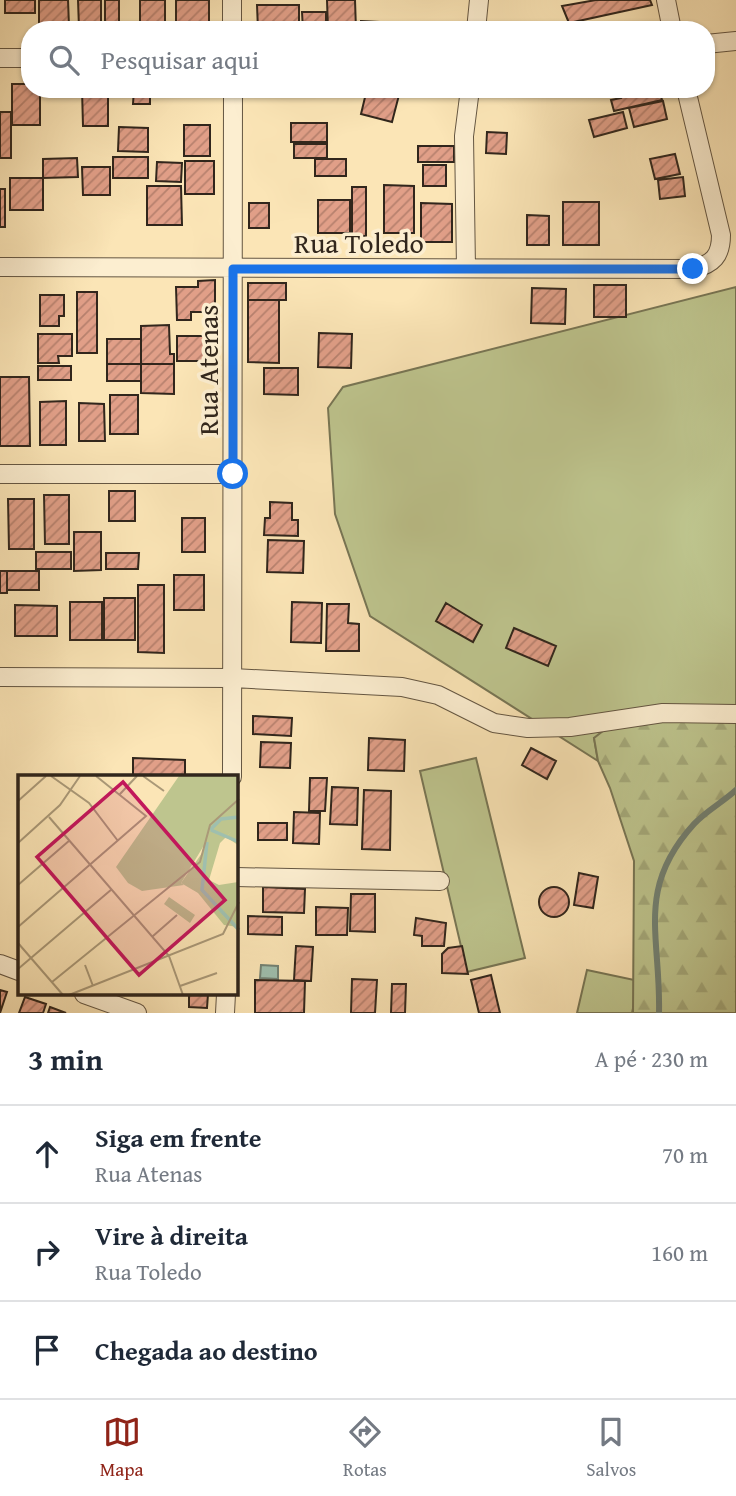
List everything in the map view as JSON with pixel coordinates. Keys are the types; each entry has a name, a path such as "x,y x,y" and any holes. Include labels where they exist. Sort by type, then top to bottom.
{"street":[{"path":"232,0 232,21"},
{"path":"477,21 479,0"},
{"path":"666,0 671,21"},
{"path":"715,43 736,41"},
{"path":"0,58 21,58"},
{"name":"Rua Atenas","path":"232,775 233,98"},
{"path":"466,268 464,136 469,98"},
{"name":"Rua Toledo","path":"0,267 693,269 715,260 721,249 721,234 688,98"},
{"path":"0,474 233,474"},
{"path":"0,677 233,678 402,687 438,695 494,723 528,728 570,727 663,713 736,715"},
{"path":"238,877 440,881"},
{"path":"0,964 18,971"},
{"path":"90,996 138,1013"}],"green space":[{"path":"736,287 736,712 594,738 598,761 370,616 335,514 328,408 343,387"},
{"path":"736,712 736,1013 633,1013 634,861 610,788 598,761 594,738 621,717"},
{"path":"476,758 525,958 467,972 420,771"},
{"path":"587,970 639,981 632,1013 577,1013"}],"shaded area":[{"path":"261,965 278,966 278,979 260,978"}],"building":[{"path":"5,0 35,0 35,13 5,13"},
{"path":"39,0 68,0 69,21 39,21"},
{"path":"78,0 101,0 101,21 79,21"},
{"path":"105,0 119,0 119,21 105,21"},
{"path":"140,0 165,0 165,21 140,21"},
{"path":"176,0 209,0 209,21 176,21"},
{"path":"327,0 355,0 356,21 328,21"},
{"path":"596,0 650,0 652,5 578,21 568,21 562,6"},
{"path":"257,5 299,5 299,21 258,21"},
{"path":"302,12 326,12 326,21 302,21"},
{"path":"12,84 21,84 21,98 40,98 40,125 12,125"},
{"path":"82,98 108,98 108,126 83,126"},
{"path":"133,98 150,98 150,104 133,104"},
{"path":"365,98 398,98 392,122 361,114"},
{"path":"661,98 662,100 614,111 611,100"},
{"path":"663,101 667,119 634,127 629,108"},
{"path":"0,112 11,112 11,158 0,158"},
{"path":"623,112 627,128 594,137 589,120"},
{"path":"291,123 327,123 327,142 291,142"},
{"path":"184,125 210,125 210,156 184,156"},
{"path":"119,127 148,128 148,152 118,151"},
{"path":"487,132 507,133 506,154 486,153"},
{"path":"294,144 327,144 327,158 294,158"},
{"path":"418,146 454,146 454,162 418,162"},
{"path":"675,154 680,174 655,179 650,159"},
{"path":"113,157 148,157 148,178 113,178"},
{"path":"77,158 78,177 43,178 43,159"},
{"path":"315,159 346,159 346,176 315,176"},
{"path":"185,161 214,161 214,194 185,194"},
{"path":"157,162 182,163 181,182 156,181"},
{"path":"423,165 446,165 446,186 423,186"},
{"path":"82,167 110,167 110,195 83,195"},
{"path":"683,177 685,196 660,199 658,180"},
{"path":"10,178 43,178 43,210 10,210"},
{"path":"384,185 414,186 414,233 384,233"},
{"path":"147,186 181,186 182,225 147,225"},
{"path":"352,187 366,187 366,236 352,236"},
{"path":"0,189 5,189 5,227 0,227"},
{"path":"318,200 350,200 350,233 318,233"},
{"path":"563,202 599,202 599,245 563,245"},
{"path":"249,203 269,203 269,228 249,228"},
{"path":"421,203 452,204 452,242 421,242"},
{"path":"527,215 549,216 549,245 527,245"},
{"path":"215,280 215,312 191,312 191,320 177,320 176,287 198,287 198,281"},
{"path":"248,283 286,283 286,300 248,300"},
{"path":"594,285 626,285 626,317 594,317"},
{"path":"532,288 566,289 565,324 531,323"},
{"path":"77,292 97,292 97,353 77,353"},
{"path":"40,295 64,295 64,316 59,316 59,326 40,326"},
{"path":"248,300 279,300 279,363 248,362"},
{"path":"169,325 170,354 174,354 174,364 141,364 141,326"},
{"path":"319,333 352,334 351,368 318,367"},
{"path":"38,334 72,334 72,356 58,356 59,363 38,363"},
{"path":"177,336 213,336 213,361 177,361"},
{"path":"107,339 141,339 141,364 107,364"},
{"path":"107,364 141,364 141,381 107,381"},
{"path":"141,364 174,364 174,394 141,393"},
{"path":"38,366 71,366 71,380 38,380"},
{"path":"264,368 298,368 298,395 264,394"},
{"path":"0,377 29,377 30,446 0,446"},
{"path":"110,395 138,395 138,434 110,434"},
{"path":"66,401 66,445 40,445 40,402"},
{"path":"79,403 104,404 105,441 79,441"},
{"path":"109,491 135,491 135,521 109,521"},
{"path":"44,495 69,495 69,544 45,544"},
{"path":"8,499 34,499 34,549 9,549"},
{"path":"270,502 292,503 292,520 298,520 298,536 264,535 265,518 270,518"},
{"path":"182,518 205,518 205,552 182,552"},
{"path":"74,532 101,532 101,570 74,571"},
{"path":"268,540 304,541 303,573 267,572"},
{"path":"36,552 71,552 71,569 36,569"},
{"path":"106,553 139,553 138,569 106,569"},
{"path":"0,571 7,571 7,593 0,593"},
{"path":"7,571 39,571 39,590 7,590"},
{"path":"174,575 204,575 204,610 174,610"},
{"path":"138,585 164,585 164,653 138,652"},
{"path":"104,598 135,598 135,640 104,640"},
{"path":"70,602 102,602 102,640 70,640"},
{"path":"292,602 322,603 321,643 291,642"},
{"path":"446,603 482,625 473,642 436,621"},
{"path":"327,604 349,604 348,623 359,624 359,651 326,651"},
{"path":"15,605 57,606 57,636 15,636"},
{"path":"514,628 556,646 548,666 506,648"},
{"path":"253,716 292,718 291,736 253,734"},
{"path":"369,738 405,740 404,771 368,770"},
{"path":"261,742 291,743 290,768 260,767"},
{"path":"531,748 556,761 547,779 522,765"},
{"path":"133,758 185,760 185,775 133,775"},
{"path":"310,778 327,778 325,811 309,811"},
{"path":"332,787 358,788 357,825 330,824"},
{"path":"364,790 391,791 390,850 362,849"},
{"path":"294,812 320,813 319,844 293,843"},
{"path":"258,823 287,823 287,840 258,840"},
{"path":"579,873 598,877 593,908 574,905"},
{"path":"263,887 305,889 304,913 263,912"},
{"path":"554,887 565,891 569,902 565,913 554,917 543,913 539,902 543,891"},
{"path":"351,894 375,894 375,932 350,931"},
{"path":"316,907 348,908 347,935 316,935"},
{"path":"248,916 282,917 282,935 248,934"},
{"path":"416,918 446,923 444,946 422,946 422,936 414,935"},
{"path":"296,946 313,947 311,981 294,980"},
{"path":"462,946 468,974 442,973 442,954 448,948"},
{"path":"491,975 500,1013 479,1013 471,980"},
{"path":"352,979 377,980 375,1013 351,1013"},
{"path":"255,980 305,981 304,1013 255,1013"},
{"path":"392,984 406,984 405,1013 391,1013"},
{"path":"0,990 7,992 0,1013"},
{"path":"189,996 208,996 207,1008 189,1007"},
{"path":"25,997 46,1004 43,1013 19,1013"},
{"path":"50,1007 66,1013 48,1013"}],"waterway":[{"path":"659,1013 655,914 664,870 694,824 736,790"}],"route":[{"path":"233,474 233,269 693,269"}]}
